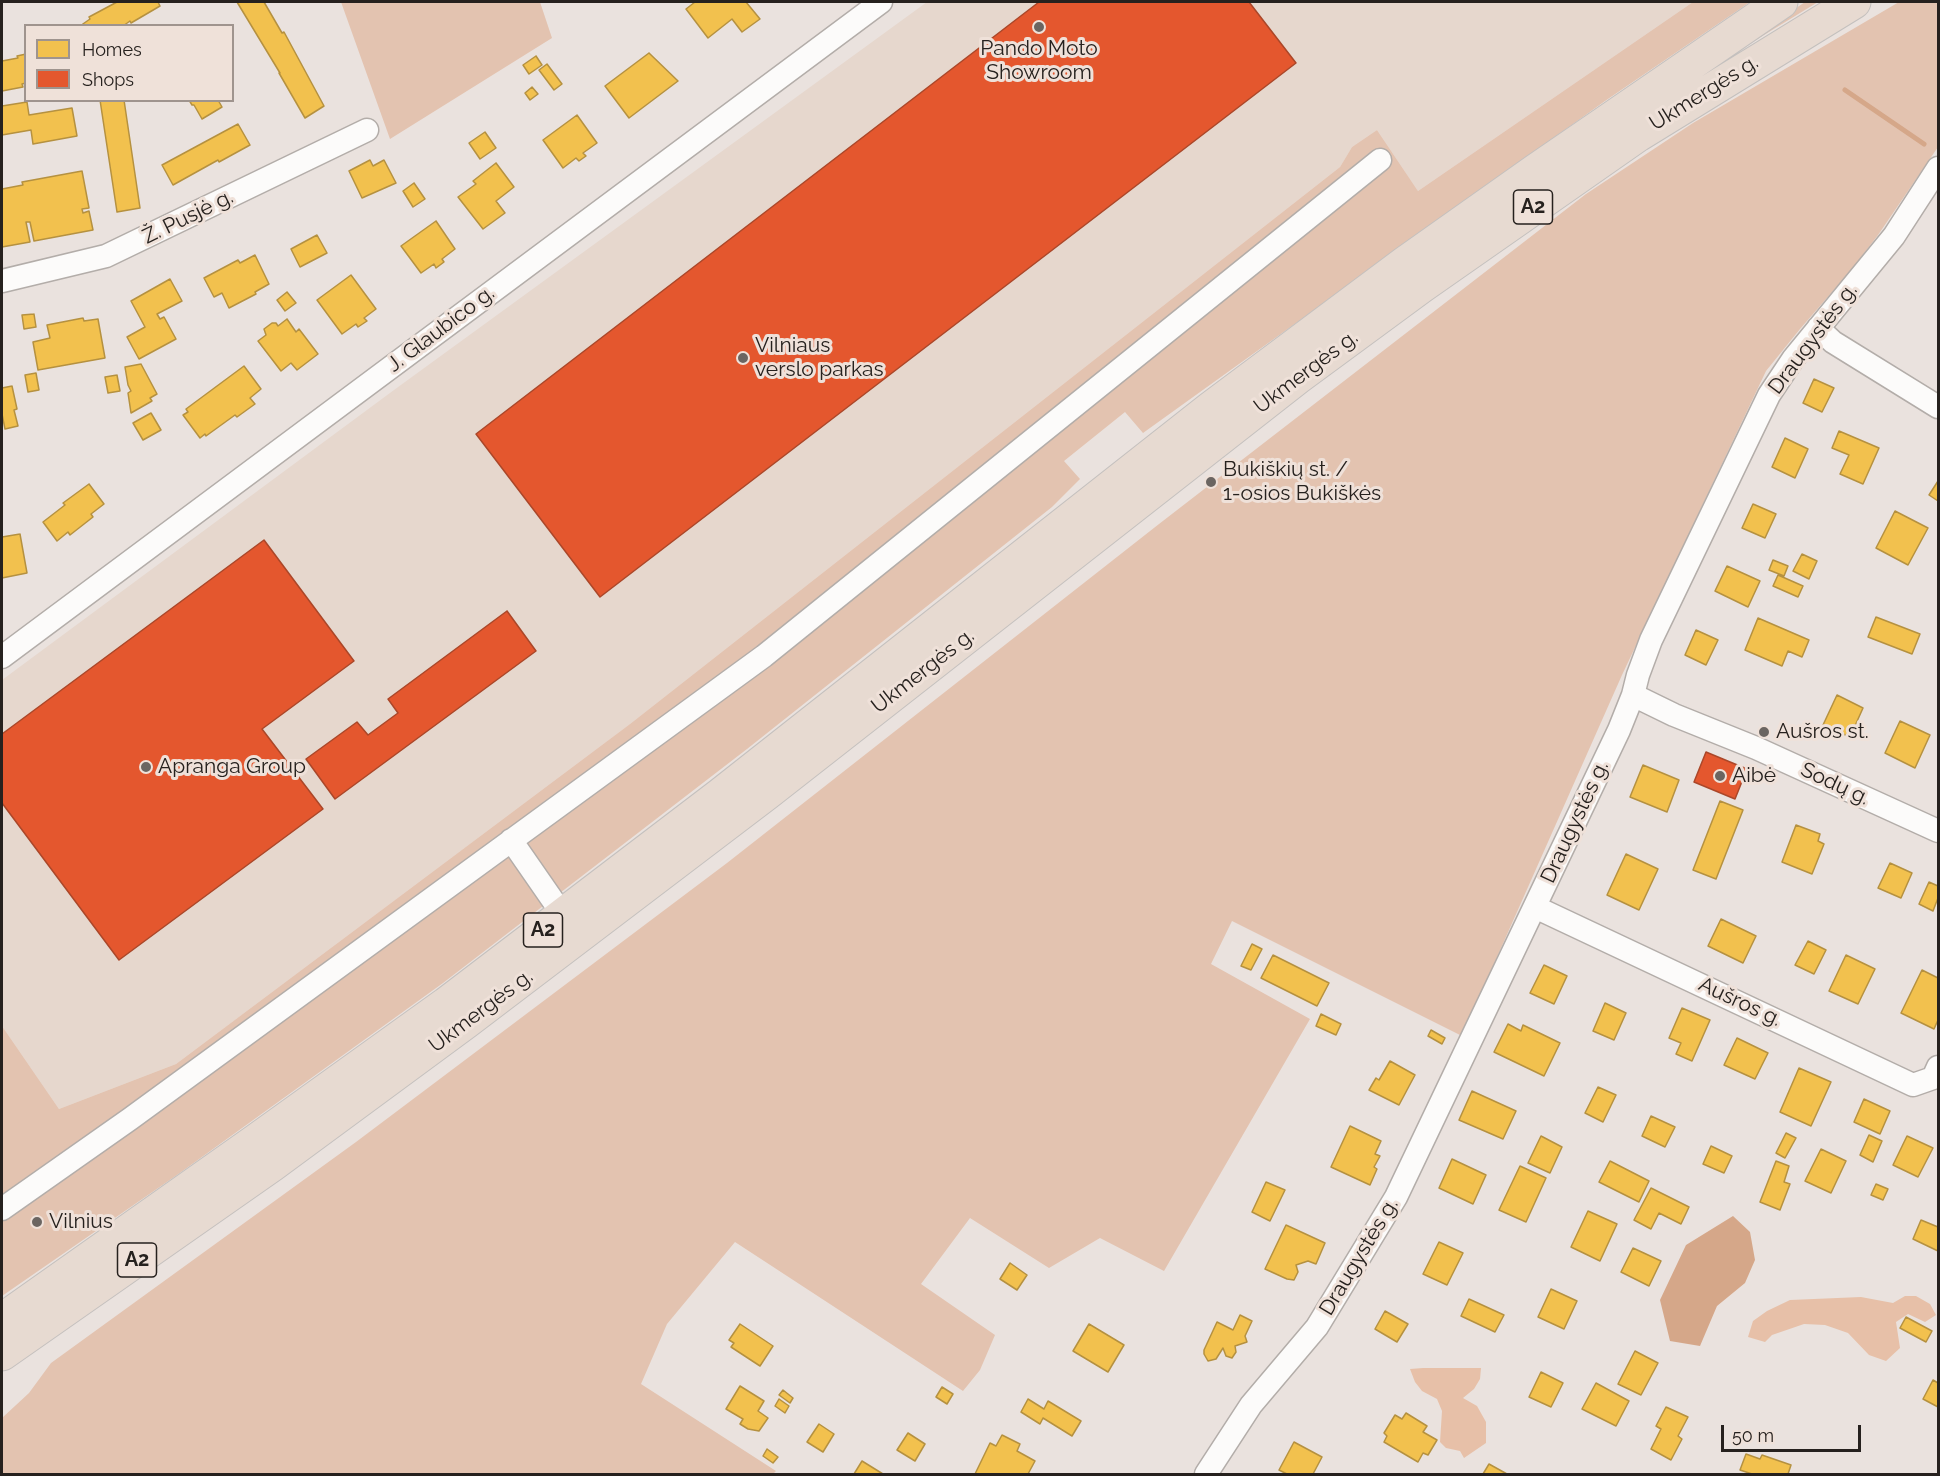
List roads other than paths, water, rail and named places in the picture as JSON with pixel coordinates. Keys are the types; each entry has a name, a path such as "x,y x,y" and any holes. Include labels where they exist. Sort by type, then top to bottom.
{"highway":[{"name":"Ukmergės g.","path":"2,1320 446,1004 730,787 1280,356 1405,263 1781,2"},
{"name":"Ukmergės g.","path":"2,1354 272,1165 503,994 749,807 1244,419 1422,286 1638,135 1854,2"}],"street":[{"name":"J. Glaubico g.","path":"2,657 881,2"},
{"name":"Ž. Pusjė g.","path":"2,281 106,256 367,130"},
{"path":"2,1209 139,1113 764,656 1380,160"},
{"name":"Draugystės g.","path":"1206,1474 1251,1405 1317,1327 1396,1197 1619,730 1651,640 1769,395 1793,359 1894,236 1938,168"},
{"path":"1818,328 1833,342 1938,407"},
{"name":"Sodų g.","path":"1633,695 1938,831"},
{"path":"511,840 563,915"},
{"name":"Aušros g.","path":"1535,906 1913,1085 1933,1078 1938,1067"}],"waterway":[{"path":"1845,90 1924,144"}],"place":[{"name":"Pando Moto Showroom","path":"1039,27"},
{"name":"Vilniaus verslo parkas","path":"743,358"},
{"name":"Bukiškių st. / 1-osios Bukiškės","path":"1211,482"},
{"name":"Aušros st.","path":"1764,732"},
{"name":"Apranga Group","path":"146,767"},
{"name":"Aibė","path":"1720,776"},
{"name":"Vilnius","path":"37,1222"}]}
